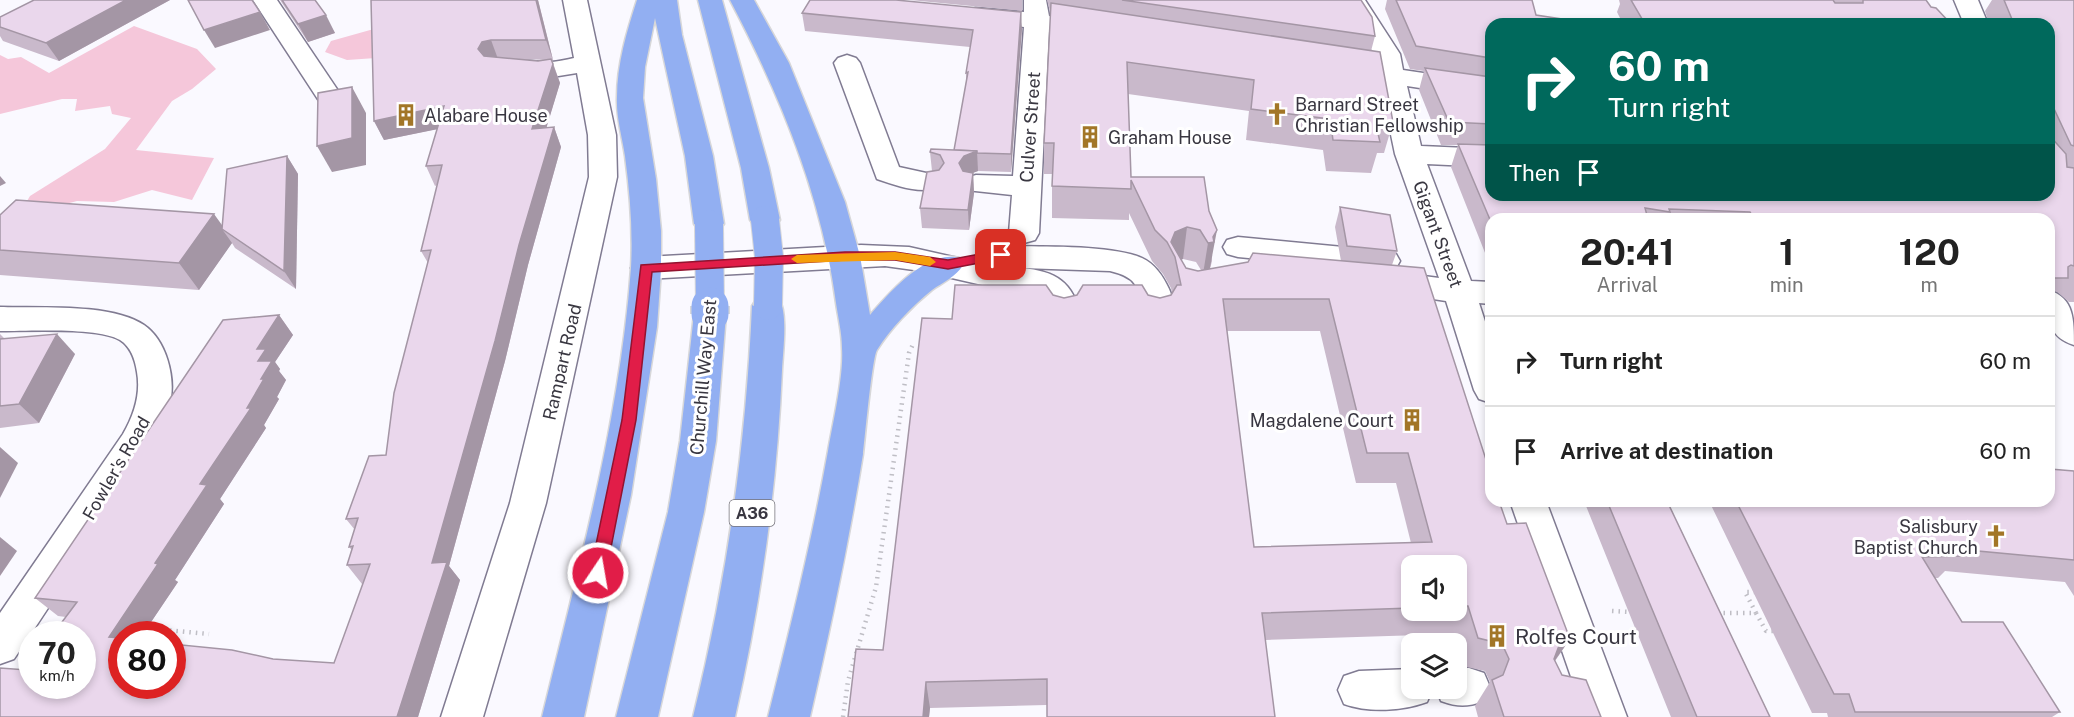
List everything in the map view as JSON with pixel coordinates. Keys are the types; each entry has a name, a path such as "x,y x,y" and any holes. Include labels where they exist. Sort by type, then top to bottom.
{"highway":[{"path":"562,717 598,573 629,420 646,268 644,193 630,90 649,0"},
{"name":"Churchill Way East","path":"637,717 686,512 698,441 710,314 710,224 699,156 670,35 665,0"},
{"name":"A36","path":"710,0 755,168 769,257 767,375 754,498 742,582 714,717"},
{"path":"742,0 776,63 831,202 845,256 859,349 852,411 838,495 789,717"},
{"path":"859,349 902,299 948,265"}],"street":[{"path":"265,0 330,98"},
{"name":"Rampart Road","path":"462,717 528,503 576,303 603,177 602,135 575,0"},
{"name":"Gigant Street","path":"1353,0 1387,54 1409,154 1485,372"},
{"path":"1966,0 1974,18"},
{"path":"956,14 1036,11 1061,27 1118,36"},
{"name":"Culver Street","path":"1024,233 1036,11"},
{"path":"847,63 887,173 914,181 930,182"},
{"path":"501,68 527,67 546,70 587,64"},
{"path":"1313,64 1485,90"},
{"path":"1409,154 1485,158"},
{"path":"976,184 1026,186"},
{"path":"948,265 1001,255 1110,261 1132,266 1149,279 1155,292 1156,316"},
{"path":"646,268 845,256 895,256 948,265 991,276 1027,277 1052,287 1064,303 1064,316"},
{"path":"1232,258 1395,282 1454,279 1485,291"},
{"name":"Fowler's Road","path":"0,319 90,322 131,332 141,342 149,357 155,377 153,402 140,434 115,476 0,646"},
{"path":"1530,507 1586,695"},
{"path":"1359,690 1401,688"}],"path":[{"path":"843,717 848,681 876,587 909,353 918,335"},
{"path":"1768,592 1745,592 1766,631 1778,631"},
{"path":"1710,613 1756,613"},
{"path":"186,632 209,634"}],"shaded area":[{"path":"388,25 376,58 347,60 325,52 331,41"},
{"path":"134,26 197,49 216,69 192,89 172,101 136,150 214,158 192,200 152,190 114,202 77,201 32,213 23,208 30,196 105,149 131,118 112,114 110,106 75,111 77,99 62,99 0,114 0,55 8,59 21,57 49,73"}],"building":[{"path":"34,0 126,0 46,43 0,27 0,17"},
{"path":"188,0 252,0 260,12 204,30"},
{"path":"282,0 315,0 326,15 298,24"},
{"path":"371,0 536,0 546,40 491,40 482,42 478,49 484,56 538,61 551,59 553,64 532,129 554,127 519,245 495,341 432,563 447,562 397,717 0,717 0,668 18,669 18,699 96,699 96,621 63,621 77,602 35,598 223,320 279,315 257,349 266,349 258,361 272,361 247,408 251,408 200,484 207,485 155,563 158,564 120,621 108,621 108,699 186,699 186,645 232,650 273,659 334,663 370,564 347,565 353,546 349,547 358,518 346,519 369,456 386,455 394,393 431,250 421,251 442,165 426,166 444,106 374,121"},
{"path":"810,0 896,0 1021,12 1011,154 954,150 973,30 802,13"},
{"path":"1122,0 1361,0 1372,17 1375,36"},
{"path":"1396,0 1532,0 1536,15 1556,18 1485,18 1485,57 1416,46"},
{"path":"1631,0 1833,0 1835,3 1863,3 1863,0 1926,0 1945,18 1642,18"},
{"path":"2004,0 2074,0 2074,146 2071,145 2055,111 2055,18 2012,18"},
{"path":"1051,3 1380,52 1393,122 1375,121 1380,142 1333,140 1330,119 1251,109 1254,80 1127,62 1131,177 1204,177 1209,211 1217,230 1213,237 1214,242 1208,243 1200,230 1187,227 1175,232 1171,242 1186,268 1198,271 1248,262 1253,253 1424,268 1485,456 1485,507 1501,507 1507,524 1526,523 1570,639 1560,643 1554,659 1562,675 1586,680 1601,717 1504,717 1492,680 1503,675 1509,659 1502,644 1478,638 1467,606 1467,555 1401,555 1401,608 1262,613 1275,717 1047,717 1047,679 926,682 923,717 848,717 856,649 883,650 922,318 952,319 955,285 1046,285 1053,295 1064,298 1077,295 1083,285 1142,285 1148,295 1160,298 1171,295 1177,285 1181,285 1175,257 1167,242 1155,230 1131,180 1131,189 1052,186 1054,143 1044,143","holes":["1223,299 1329,299 1367,453 1408,453 1432,542 1254,547"]},
{"path":"1425,68 1485,76 1485,124 1449,122"},
{"path":"352,87 352,138 317,146 318,93"},
{"path":"2055,142 2066,154 2067,167 2074,168 2074,266 2068,267 2068,278 2055,278 2055,213 1751,213 1669,209 1670,212 1645,208 1646,213 1487,213 1458,144 1485,145 1485,201 2055,201"},
{"path":"931,149 977,151 964,156 959,163 963,171 973,173 968,210 920,208 927,172 939,170 944,163 940,155 930,152"},
{"path":"287,156 284,271 222,229 227,169"},
{"path":"16,200 214,214 179,263 0,250 0,215"},
{"path":"1340,207 1390,215 1397,251 1347,246"},
{"path":"57,334 19,404 0,406 0,339"},
{"path":"2055,469 2074,471 2074,560 1956,549 1961,556 1922,557 1962,622 2003,622 2060,712 1855,712 1849,694 1834,694 1739,507 2055,507"},
{"path":"1610,507 1670,507 1770,717 1697,717"}],"slow traffic":[{"path":"797,259 895,256 930,262"}],"place":[{"name":"Barnard Street Christian Fellowship","path":"1277,114"},
{"name":"Alabare House","path":"406,115"},
{"name":"Graham House","path":"1090,137"},
{"name":"Magdalene Court","path":"1412,420"},
{"name":"Salisbury Baptist Church","path":"1996,536"},
{"name":"Rolfes Court","path":"1497,636"}],"route":[{"path":"598,573 629,420 646,268 845,256 895,256 948,265 1001,255"}]}
